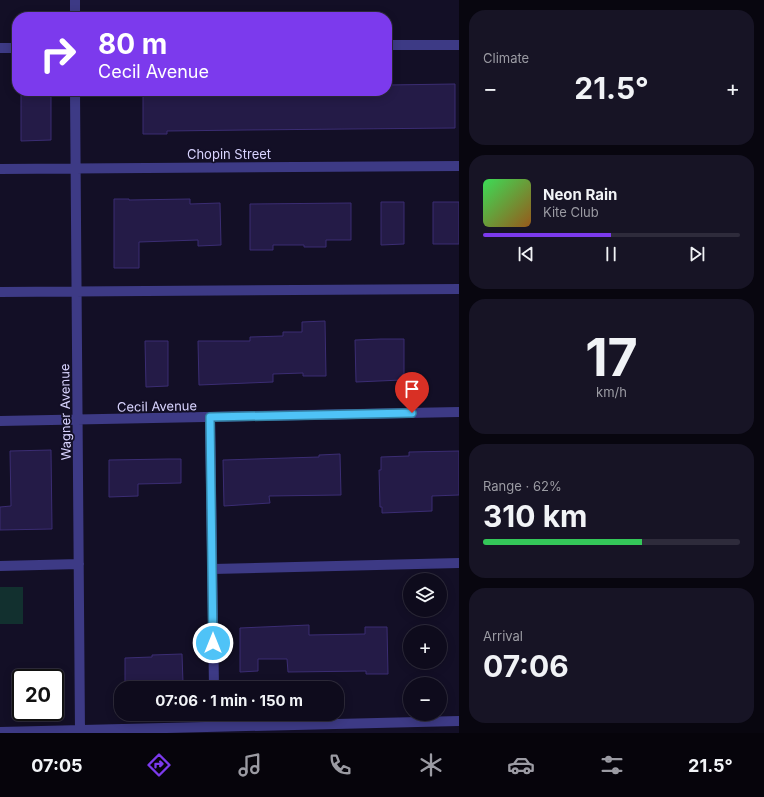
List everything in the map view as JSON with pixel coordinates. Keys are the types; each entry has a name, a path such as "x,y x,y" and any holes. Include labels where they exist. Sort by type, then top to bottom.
{"street":[{"path":"75,0 75,12"},
{"path":"392,45 459,44"},
{"path":"0,48 12,48"},
{"name":"Wagner Avenue","path":"75,96 80,732"},
{"name":"Chopin Street","path":"0,169 459,166"},
{"path":"0,292 459,289"},
{"name":"Cecil Avenue","path":"0,421 459,412"},
{"path":"210,417 214,681"},
{"path":"213,569 459,563"},
{"path":"0,566 79,564"},
{"path":"214,721 214,727"},
{"path":"0,732 80,732 459,721"}],"green space":[{"path":"0,587 23,587 23,624 0,624"}],"building":[{"path":"455,84 455,128 167,131 167,134 143,134 143,96 392,96 392,85"},
{"path":"21,96 51,96 51,140 21,141"},
{"path":"114,199 190,199 190,204 220,203 221,245 198,246 198,240 139,242 139,268 114,268"},
{"path":"381,202 404,202 404,244 381,245"},
{"path":"433,202 459,202 459,244 433,244"},
{"path":"351,203 351,240 326,240 326,247 273,245 273,250 250,250 250,204"},
{"path":"325,321 326,376 303,376 303,373 273,374 273,382 199,385 198,341 250,341 250,337 283,336 283,332 302,332 302,322"},
{"path":"404,339 404,375 402,375 402,380 356,382 355,340"},
{"path":"145,341 168,341 168,386 146,387"},
{"path":"51,450 52,529 0,530 0,507 11,506 10,451"},
{"path":"459,451 459,495 432,496 432,511 382,513 382,507 380,507 379,470 381,470 381,457 409,456 409,452"},
{"path":"340,454 341,495 269,496 270,503 224,506 223,460 319,457 319,455"},
{"path":"181,459 181,483 138,484 138,496 109,497 109,460"},
{"path":"309,625 309,635 365,634 365,627 387,627 388,674 366,674 366,671 288,672 287,659 258,659 258,671 240,672 240,628"},
{"path":"182,654 183,681 125,681 125,658 152,657 152,655"}],"route":[{"path":"213,643 210,417 412,413"}]}
